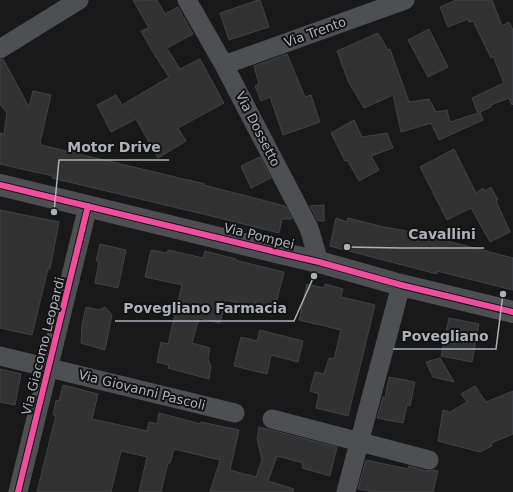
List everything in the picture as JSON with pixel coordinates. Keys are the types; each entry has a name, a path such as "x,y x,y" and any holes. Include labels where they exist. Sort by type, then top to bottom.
{"street":[{"path":"0,49 79,0"},
{"name":"Via Dossetto","path":"187,0 224,65 309,228 319,262"},
{"name":"Via Trento","path":"224,65 405,0"},
{"name":"Via Pompei","path":"0,185 319,262 401,285 513,312"},
{"name":"Via Giacomo Leopardi","path":"18,492 50,368 88,206"},
{"path":"346,492 358,442 401,285"},
{"name":"Via Giovanni Pascoli","path":"0,356 235,413"},
{"path":"272,419 429,460"}],"building":[{"path":"133,0 157,0 165,14 178,7 193,34 167,48 180,69 200,59 224,103 178,128 186,141 158,158 136,119 111,132 97,105 116,95 122,105 169,77 141,31 149,28"},
{"path":"260,0 269,27 229,40 220,13"},
{"path":"456,0 492,0 502,26 509,22 513,30 513,104 512,105 509,98 491,105 491,107 480,112 483,120 439,140 431,123 401,132 393,95 364,108 348,81 337,51 378,33 388,50 390,49 409,102 429,99 436,112 447,110 450,122 478,113 472,98 504,83 493,56 491,58 473,21 469,22 468,19 448,27 440,7"},
{"path":"429,29 448,67 428,77 408,40"},
{"path":"287,54 305,97 311,95 320,122 283,135 270,97 261,101 255,86 259,84 254,66"},
{"path":"3,59 29,107 33,91 51,95 40,143 41,145 205,184 204,185 285,206 284,207 286,207 292,219 282,219 279,233 0,164 0,133 4,134 7,113 0,104 0,60"},
{"path":"354,120 362,137 387,133 393,148 371,156 379,170 359,181 347,160 345,161 331,133"},
{"path":"454,149 476,193 483,188 485,191 491,187 498,200 496,201 510,232 490,242 471,208 447,220 420,167"},
{"path":"260,157 271,178 251,188 241,166"},
{"path":"324,205 324,221 318,221 310,206"},
{"path":"0,210 59,222 50,269 48,269 32,335 0,328"},
{"path":"336,218 347,222 348,218 412,232 513,258 513,290 437,271 437,274 330,246"},
{"path":"100,244 126,250 118,288 95,283 99,261 96,261"},
{"path":"151,250 167,253 168,250 203,258 205,251 284,272 274,312 226,300 220,323 199,318 192,343 210,348 208,359 211,366 209,379 168,368 169,365 157,362 161,342 168,344 182,285 145,277"},
{"path":"307,284 324,288 325,284 343,289 341,297 375,305 348,416 316,408 319,394 310,391 315,372 324,374 329,358 334,359 341,330 299,320"},
{"path":"86,307 99,310 105,307 112,315 105,350 81,343 82,325"},
{"path":"449,318 479,324 472,362 441,356"},
{"path":"260,330 303,341 298,362 271,355 267,374 234,366 241,337 257,341"},
{"path":"440,358 454,382 433,377 426,362"},
{"path":"0,369 21,374 15,405 0,402"},
{"path":"389,377 415,382 410,406 407,405 403,423 377,418 383,397 385,398"},
{"path":"63,385 98,394 92,419 147,431 149,422 157,424 159,413 201,424 201,422 239,430 230,470 256,477 262,460 257,438 259,427 337,447 330,476 302,468 303,463 277,456 268,481 294,489 293,492 210,492 220,460 174,449 170,463 168,463 161,492 139,492 147,457 121,451 111,492 37,492 56,415 53,415 56,400 59,401"},
{"path":"475,386 486,402 513,391 513,434 491,443 492,446 480,452 438,441 443,410 450,412 467,402 461,394"},
{"path":"366,460 408,469 409,466 426,471 438,471 433,492 374,492 358,489"}],"cycle path":[{"path":"0,185 319,262 401,285 513,312"},
{"path":"18,492 88,206"}],"place":[{"name":"Motor Drive","path":"54,212"},
{"name":"Cavallini","path":"347,247"},
{"name":"Povegliano Farmacia","path":"314,276"},
{"name":"Povegliano","path":"503,294"}]}
